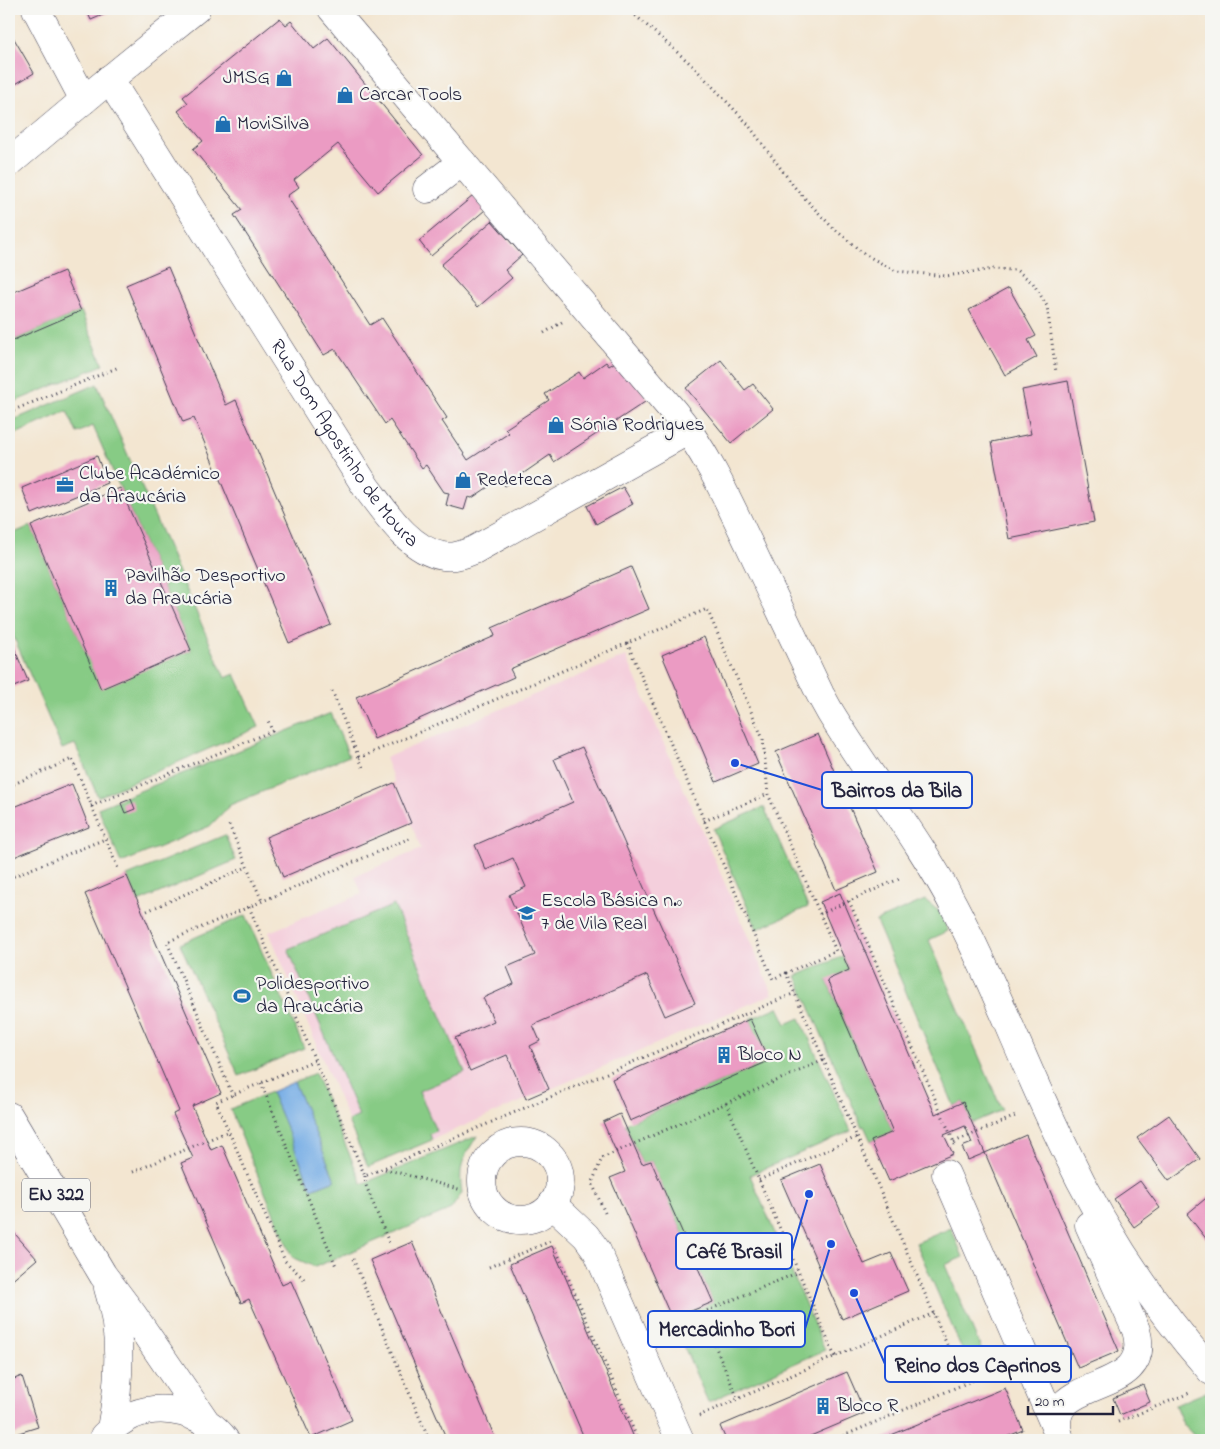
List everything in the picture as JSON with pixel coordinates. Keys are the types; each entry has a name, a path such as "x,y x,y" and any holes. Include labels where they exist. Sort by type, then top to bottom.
{"street":[{"path":"36,9 84,100"},
{"path":"9,163 196,9"},
{"path":"332,9 689,430 710,464 729,501 827,706 840,729 930,862 954,905 982,962 1044,1104 1094,1205 1126,1258 1175,1329 1211,1371"},
{"name":"Rua Dom Agostinho de Moura","path":"109,79 366,487 390,518 415,543 431,552 444,556 459,555 474,550 689,430"},
{"path":"428,189 462,162"},
{"path":"1044,1104 1069,1180 1134,1324 1139,1341 1136,1358 1129,1368 1116,1378 1080,1392 1066,1403 1057,1421 1060,1440"},
{"name":"EN 322","path":"9,1116 103,1275 215,1431"},
{"path":"946,1174 1060,1440"},
{"path":"552,1204 582,1232 597,1251 686,1430"},
{"name":"EN 322","path":"103,1275 111,1300 118,1336 118,1380 106,1434"},
{"name":"EN 322","path":"106,1434 133,1415 158,1409 183,1412 215,1431"}],"path":[{"path":"628,9 706,80 747,123 796,189 832,226 864,254 896,271 946,276 992,269 1016,270 1033,283 1047,306 1056,372"},
{"path":"544,333 564,320"},
{"path":"9,412 119,367"},
{"path":"359,758 627,643 707,609 763,739 768,794 836,952 773,979 627,643"},
{"path":"332,691 364,767"},
{"path":"92,806 272,731 267,718"},
{"path":"9,786 72,759 119,871"},
{"path":"704,821 768,794"},
{"path":"229,824 262,901"},
{"path":"233,1096 166,942 410,838"},
{"path":"9,878 105,839"},
{"path":"147,911 247,867"},
{"path":"820,914 899,879"},
{"path":"249,907 365,1176 365,1183 389,1243"},
{"path":"786,973 964,1384"},
{"path":"365,1176 795,994"},
{"path":"304,1279 285,1261 216,1102 315,1060"},
{"path":"607,1218 592,1183 602,1158 824,1060"},
{"path":"261,1083 336,1266"},
{"path":"726,1103 835,1357"},
{"path":"954,1142 1007,1119"},
{"path":"133,1172 229,1131"},
{"path":"760,1180 857,1137"},
{"path":"384,1168 462,1190"},
{"path":"489,1267 552,1241 638,1440"},
{"path":"352,1259 429,1440"},
{"path":"656,1333 799,1272"},
{"path":"701,1313 738,1399"},
{"path":"686,1430 738,1399 934,1313"},
{"path":"834,1440 1025,1358"},
{"path":"1118,1422 1173,1400"}],"shaded area":[{"name":"Escola Básica n.º 7 de Vila Real","path":"626,656 773,994 368,1167 269,932 362,894 355,876 421,849 385,758"}],"green space":[{"path":"81,311 103,365 9,404 9,342"},
{"path":"97,384 225,678 235,674 259,727 98,797 75,744 62,749 9,626 9,535 31,526 101,688 191,650 93,426 77,433 67,411 9,437 9,422"},
{"path":"331,713 349,756 230,805 210,826 121,863 98,808"},
{"path":"764,807 808,907 757,929 713,829"},
{"path":"225,835 236,860 138,902 127,876"},
{"path":"925,900 940,912 948,931 929,940 1002,1110 972,1123 963,1102 954,1106 876,921"},
{"path":"394,905 465,1072 419,1091 436,1131 430,1134 432,1140 368,1167 348,1121 359,1116 288,949"},
{"name":"Polidesportivo da Araucária","path":"246,915 304,1048 239,1076 180,944"},
{"path":"843,956 849,970 827,981 893,1132 871,1141 864,1126 862,1127 796,976"},
{"path":"778,1007 786,1024 800,1018 851,1131 750,1175 825,1350 708,1402 672,1319 713,1302 651,1161 642,1164 625,1124 768,1061 750,1019"},
{"path":"315,1073 362,1184 477,1136 468,1151 461,1169 462,1193 451,1209 315,1267 292,1257 230,1109 271,1092 313,1189 335,1180 294,1082"},
{"path":"951,1228 963,1257 945,1265 987,1363 971,1370 916,1243"},
{"path":"1211,1390 1211,1440 1198,1440 1183,1424 1175,1405"}],"water":[{"path":"294,1082 335,1180 312,1189 271,1092"}],"building":[{"path":"86,9 117,9 91,20"},
{"path":"280,18 286,25 291,21 314,49 328,38 423,155 378,192 338,144 294,180 299,187 287,196 370,325 382,318 447,418 442,421 468,460 509,433 505,429 549,400 545,394 579,372 583,378 606,362 609,366 620,359 648,400 554,462 550,455 505,486 500,479 472,498 468,497 464,510 446,505 449,493 444,492 426,465 422,468 390,420 385,424 335,349 324,355 234,215 242,210 193,149 203,141 178,111 188,103 183,97"},
{"path":"9,30 34,73 9,88"},
{"path":"473,196 485,210 431,256 419,241"},
{"path":"492,221 522,255 505,270 512,278 478,307 441,265"},
{"path":"168,267 226,405 236,400 331,625 289,643 194,418 183,422 126,285"},
{"path":"64,271 81,311 9,342 9,294"},
{"path":"1009,288 1036,336 1028,340 1037,357 1005,375 969,310"},
{"path":"721,360 745,390 753,384 773,409 731,443 686,388"},
{"path":"1068,381 1094,522 1009,539 991,442 1031,434 1022,390"},
{"path":"97,456 107,483 32,514 22,488"},
{"path":"623,487 633,504 596,524 587,506"},
{"name":"Pavilhão Desportivo da Araucária","path":"120,488 191,650 101,689 31,526"},
{"path":"631,567 649,609 510,669 514,677 374,739 356,697 495,636 492,628"},
{"path":"9,636 28,681 9,689"},
{"path":"704,637 758,764 716,782 662,655"},
{"path":"818,734 878,872 836,890 776,752"},
{"path":"582,747 695,1003 665,1016 647,975 533,1025 540,1041 530,1046 549,1089 526,1099 507,1055 470,1071 455,1038 494,1021 483,998 514,984 507,967 535,955 509,895 526,887 513,858 486,870 475,845 573,802 554,759"},
{"path":"394,783 411,823 283,877 266,837"},
{"path":"72,784 89,827 9,859 9,809"},
{"path":"131,799 135,809 125,813 121,803"},
{"path":"127,876 221,1093 192,1106 211,1150 222,1145 282,1285 291,1281 352,1420 311,1438 249,1299 241,1303 181,1163 193,1158 173,1114 179,1111 85,894"},
{"path":"840,893 935,1114 963,1102 985,1153 968,1160 962,1147 972,1143 965,1126 944,1135 953,1154 889,1181 871,1141 893,1132 827,980 849,970 820,902"},
{"path":"750,1019 769,1061 630,1121 612,1079"},
{"path":"620,1114 642,1164 651,1161 713,1302 672,1319 610,1178 625,1172 603,1122"},
{"path":"1169,1115 1200,1159 1169,1181 1137,1138"},
{"path":"1026,1135 1119,1351 1078,1368 985,1153"},
{"path":"820,1164 864,1264 891,1253 908,1291 842,1319 781,1180"},
{"path":"1140,1181 1160,1208 1134,1227 1114,1199"},
{"path":"1211,1194 1211,1245 1187,1214"},
{"path":"9,1227 37,1259 9,1283"},
{"path":"412,1242 496,1440 447,1440 370,1260"},
{"path":"552,1246 635,1440 585,1440 510,1264"},
{"name":"Bloco R","path":"847,1372 865,1413 801,1440 726,1440 720,1426"},
{"path":"22,1376 38,1427 9,1436 9,1381"},
{"path":"1143,1385 1150,1402 1120,1415 1113,1398"},
{"path":"1005,1388 1023,1430 999,1440 879,1440"}],"place":[{"name":"JMSG","path":"284,78"},
{"name":"Carcar Tools","path":"345,95"},
{"name":"MoviSilva","path":"223,124"},
{"name":"Sónia Rodrigues","path":"556,425"},
{"name":"Redeteca","path":"463,480"},
{"name":"Clube Académico da Araucária","path":"65,485"},
{"name":"Pavilhão Desportivo da Araucária","path":"111,588"},
{"name":"Bairros da Bila","path":"735,763"},
{"name":"Escola Básica n.º 7 de Vila Real","path":"527,913"},
{"name":"Polidesportivo da Araucária","path":"242,996"},
{"name":"Bloco N","path":"724,1055"},
{"name":"Café Brasil","path":"809,1194"},
{"name":"Mercadinho Bori","path":"831,1244"},
{"name":"Reino dos Caprinos","path":"854,1293"},
{"name":"Bloco R","path":"823,1406"}]}
